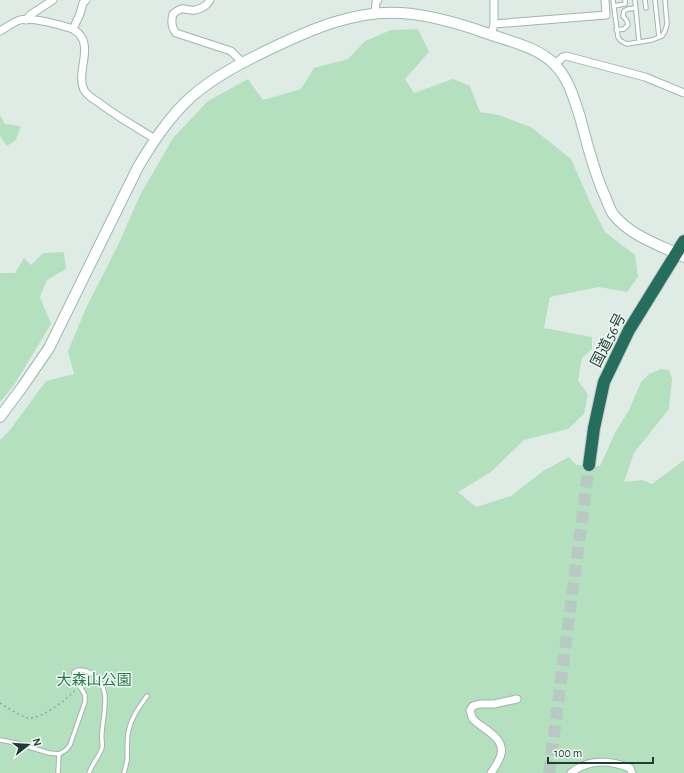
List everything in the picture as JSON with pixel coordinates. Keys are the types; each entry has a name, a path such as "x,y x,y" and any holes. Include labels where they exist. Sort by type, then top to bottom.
{"highway":[{"name":"国道56号","path":"589,465 594,428 604,382 629,330 680,256 684,241"}],"street":[{"path":"26,20 30,15 53,0"},
{"path":"210,0 201,8 193,10 183,8 176,11 173,14 171,22 173,29 176,34 230,51 242,62"},
{"path":"375,14 376,2 378,0"},
{"path":"491,35 494,24 494,0"},
{"path":"494,24 606,15 605,0"},
{"path":"73,29 80,14 82,1"},
{"path":"0,417 49,348 138,167 155,139 174,114 191,97 212,81 242,62 314,29 346,18 375,14 400,13 430,16 459,24 529,48 543,55 555,64 566,79 574,98 600,185 612,213 624,225 641,237 680,256"},
{"path":"0,31 20,20 36,20 73,29 80,34 84,42 85,52 82,81 84,89 88,95 107,109 155,139"},
{"path":"555,64 566,56 645,77 684,93"},
{"path":"491,773 502,752 501,745 496,738 472,718 470,710 473,706 480,704 494,704 517,699"},
{"path":"571,773 578,768 594,762 603,762 620,764 630,768 632,773"}],"lane":[{"path":"613,0 618,37 621,41 627,44 652,40 662,36 667,24 665,0"},
{"path":"614,6 625,4 625,0"},
{"path":"639,0 635,0 639,42"},
{"path":"645,0 646,8"},
{"path":"655,0 659,37"},
{"path":"616,30 624,29 628,25 623,16 624,11 635,8"},
{"path":"606,15 614,13"},
{"path":"0,740 16,743 49,753 59,754 66,750 70,745 85,702 85,695 74,677 74,672 83,669 97,677 102,685 106,700 102,746 100,753 89,773"},
{"path":"124,773 127,760 128,730 138,709 148,696"},
{"path":"58,773 59,754"}],"path":[{"path":"0,703 27,718 34,717 46,712 65,699 80,686"}],"green space":[{"name":"大森山公園","path":"418,29 429,52 405,79 414,93 453,79 470,86 480,112 499,115 531,127 571,159 605,232 635,255 638,277 627,292 599,287 550,297 544,328 592,337 592,349 582,358 578,381 588,394 584,414 568,429 524,440 491,472 458,492 476,507 511,496 543,471 569,457 576,465 600,466 615,433 629,410 641,382 649,374 661,369 669,370 672,379 669,409 634,453 624,482 642,480 652,484 684,460 684,773 0,773 0,440 10,430 46,381 74,374 68,351 86,308 119,243 140,195 173,138 208,101 248,79 263,100 301,89 314,68 348,59 365,41 391,30"},
{"path":"0,115 5,124 21,126 16,140 7,146 0,136"},
{"path":"64,252 66,269 47,280 40,297 51,324 14,385 0,402 0,273 15,273 24,258 31,265 43,253"}],"tunnel":[{"path":"549,773 589,465"}]}
